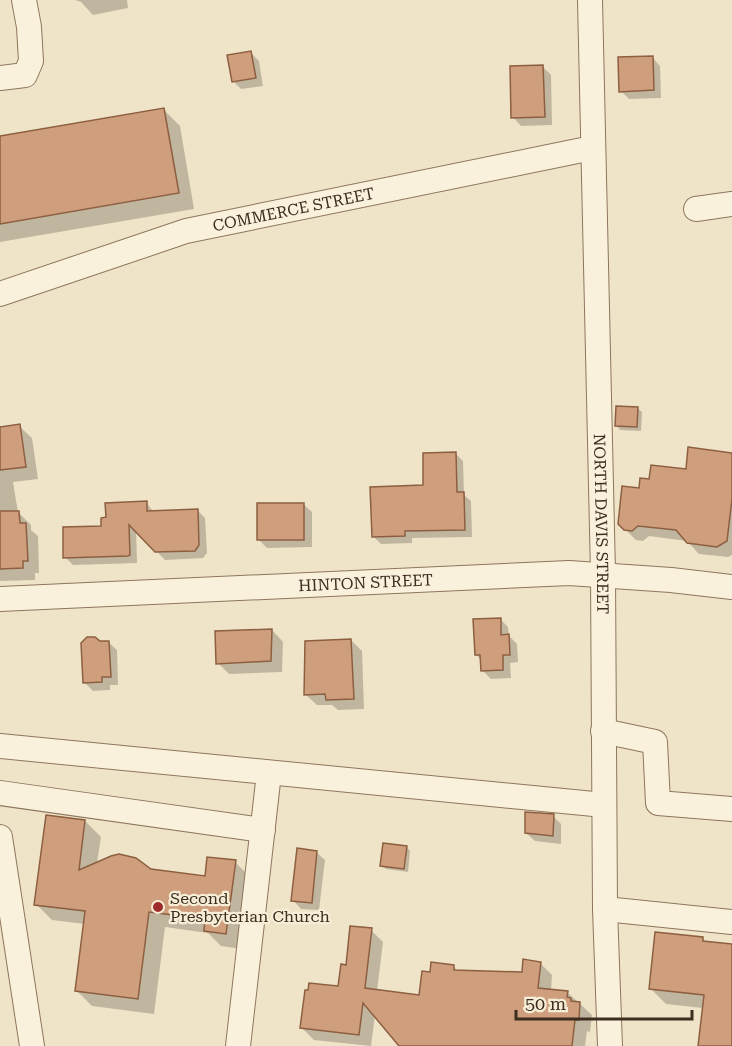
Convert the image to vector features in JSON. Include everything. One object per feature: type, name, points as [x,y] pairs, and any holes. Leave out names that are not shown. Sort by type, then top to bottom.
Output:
[{"type":"street","points":[[0,78],[25,75],[31,61],[29,27],[24,0]]},
{"type":"street","name":"NORTH DAVIS STREET","points":[[590,0],[603,574],[603,805],[610,1046]]},
{"type":"street","name":"COMMERCE STREET","points":[[0,294],[186,231],[592,148]]},
{"type":"street","points":[[696,209],[732,204]]},
{"type":"street","name":"HINTON STREET","points":[[0,599],[569,573],[603,574],[732,587]]},
{"type":"street","points":[[603,731],[655,742],[658,803],[732,809]]},
{"type":"street","points":[[0,746],[603,805]]},
{"type":"street","points":[[238,1046],[269,773]]},
{"type":"street","points":[[0,793],[263,830]]},
{"type":"street","points":[[0,837],[32,1046]]},
{"type":"street","points":[[605,909],[732,922]]},
{"type":"building","points":[[251,51],[256,78],[232,82],[227,55]]},
{"type":"building","points":[[653,56],[654,90],[619,92],[618,57]]},
{"type":"building","points":[[543,65],[545,117],[511,118],[510,66]]},
{"type":"building","points":[[164,108],[179,193],[0,224],[0,136]]},
{"type":"building","points":[[616,406],[638,407],[637,427],[615,426]]},
{"type":"building","points":[[20,424],[26,467],[0,470],[0,427]]},
{"type":"building","points":[[688,447],[732,453],[732,499],[727,541],[717,547],[687,543],[676,530],[638,526],[632,531],[624,530],[618,524],[622,486],[639,488],[640,478],[649,479],[651,465],[686,469]]},
{"type":"building","points":[[456,452],[457,492],[464,492],[465,530],[405,531],[405,536],[372,537],[370,487],[423,485],[423,453]]},
{"type":"building","points":[[147,501],[147,511],[198,509],[199,545],[195,551],[155,552],[129,525],[130,555],[128,556],[63,558],[63,527],[101,526],[101,518],[106,517],[105,503]]},
{"type":"building","points":[[257,503],[304,503],[304,540],[257,540]]},
{"type":"building","points":[[0,511],[19,511],[20,523],[26,523],[28,561],[23,561],[23,568],[0,569]]},
{"type":"building","points":[[501,618],[501,635],[509,634],[510,655],[503,655],[503,670],[481,671],[480,655],[475,655],[473,619]]},
{"type":"building","points":[[272,629],[271,661],[216,664],[215,631]]},
{"type":"building","points":[[87,637],[109,641],[111,677],[102,677],[102,682],[83,683],[81,643]]},
{"type":"building","points":[[351,639],[354,699],[326,700],[325,694],[304,695],[305,641]]},
{"type":"building","points":[[525,812],[554,814],[553,836],[525,833]]},
{"type":"building","name":"Second Presbyterian Church","points":[[46,815],[85,820],[79,870],[119,854],[136,858],[151,869],[205,876],[207,857],[236,860],[226,934],[204,931],[205,919],[149,912],[138,999],[75,991],[85,911],[34,905]]},
{"type":"building","points":[[383,843],[407,846],[404,869],[380,866]]},
{"type":"building","points":[[297,848],[317,851],[312,903],[291,901]]},
{"type":"building","points":[[350,926],[372,928],[365,988],[419,995],[422,971],[430,972],[431,962],[454,965],[454,970],[522,972],[523,959],[541,962],[538,988],[568,991],[567,997],[571,998],[571,1001],[580,1002],[579,1020],[575,1020],[572,1046],[399,1046],[363,1003],[359,1035],[300,1028],[305,990],[308,990],[309,983],[338,986],[341,964],[346,965]]},
{"type":"building","points":[[655,932],[703,937],[703,941],[732,944],[732,1046],[698,1046],[704,995],[649,989]]},
{"type":"place","name":"Second Presbyterian Church","points":[[158,907]]}]
